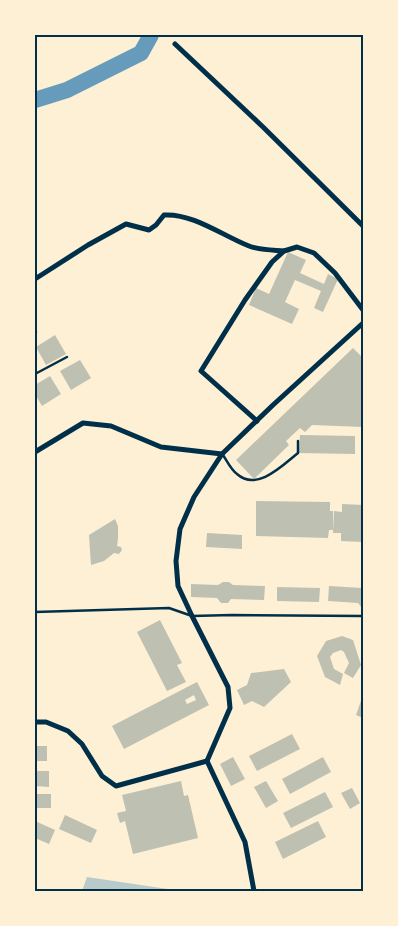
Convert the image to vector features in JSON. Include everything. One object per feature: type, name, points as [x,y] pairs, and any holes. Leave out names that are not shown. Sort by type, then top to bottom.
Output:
[{"type":"street","points":[[175,44],[263,127],[363,226]]},
{"type":"street","points":[[35,279],[88,245],[126,224],[149,230],[164,215],[172,214],[205,224],[251,247],[284,252]]},
{"type":"street","points":[[257,421],[201,371],[245,300],[272,262],[284,252],[297,248],[314,253],[335,273],[363,310]]},
{"type":"street","points":[[254,891],[245,842],[207,761],[230,708],[228,687],[178,586],[176,561],[180,529],[194,497],[222,454],[273,405],[362,326]]},
{"type":"street","points":[[35,452],[84,423],[111,426],[161,448],[222,454]]},
{"type":"street","points":[[35,722],[46,722],[68,731],[82,744],[102,776],[116,786],[207,761]]},
{"type":"lane","points":[[35,374],[67,357]]},
{"type":"lane","points":[[222,454],[235,474],[253,481],[273,473],[298,453],[298,441]]},
{"type":"lane","points":[[35,612],[169,608],[192,616],[363,616]]},
{"type":"shaded area","points":[[87,877],[181,891],[82,891]]},
{"type":"building","points":[[288,252],[306,260],[300,273],[324,284],[328,274],[338,279],[323,312],[314,308],[321,291],[295,280],[285,302],[299,309],[292,324],[249,305],[256,288],[269,294]]},
{"type":"building","points":[[55,335],[66,354],[46,365],[36,347]]},
{"type":"building","points":[[353,348],[363,358],[363,427],[312,425],[305,432],[300,428],[286,441],[289,445],[254,479],[236,460]]},
{"type":"building","points":[[80,360],[91,378],[71,390],[60,371]]},
{"type":"building","points":[[50,376],[61,394],[42,406],[35,394],[35,385]]},
{"type":"building","points":[[300,435],[355,436],[355,454],[299,453]]},
{"type":"building","points":[[256,501],[330,502],[330,511],[333,511],[333,530],[329,530],[328,538],[256,536]]},
{"type":"building","points":[[342,504],[363,505],[363,542],[341,541],[341,533],[333,533],[334,511],[342,512]]},
{"type":"building","points":[[115,519],[118,526],[117,546],[121,547],[122,550],[119,554],[114,553],[104,561],[91,565],[89,535]]},
{"type":"building","points":[[207,533],[242,535],[242,549],[206,547]]},
{"type":"building","points":[[223,582],[229,582],[233,585],[265,586],[264,600],[231,599],[228,603],[221,603],[217,598],[191,597],[191,584],[218,585]]},
{"type":"building","points":[[329,586],[363,587],[363,609],[358,603],[328,601]]},
{"type":"building","points":[[277,587],[320,588],[319,602],[277,601]]},
{"type":"building","points":[[160,620],[182,663],[177,665],[186,682],[167,691],[137,632]]},
{"type":"building","points":[[342,636],[353,640],[361,665],[353,678],[344,673],[349,663],[344,652],[341,650],[333,653],[330,657],[334,669],[343,674],[340,685],[325,677],[317,656],[326,641]]},
{"type":"building","points":[[284,669],[291,682],[264,707],[252,701],[244,705],[237,690],[247,685],[251,673]]},
{"type":"building","points":[[197,682],[209,705],[124,749],[112,726]],"holes":[[[194,695],[196,700],[187,704],[185,700]]]},
{"type":"building","points":[[363,695],[363,718],[356,715]]},
{"type":"building","points":[[292,734],[300,749],[257,771],[249,756]]},
{"type":"building","points":[[35,746],[47,746],[47,761],[35,761]]},
{"type":"building","points":[[233,757],[245,779],[231,786],[220,764]]},
{"type":"building","points":[[323,757],[331,772],[290,794],[282,779]]},
{"type":"building","points":[[35,771],[49,771],[49,787],[35,786]]},
{"type":"building","points":[[181,781],[184,796],[188,795],[198,838],[133,854],[125,821],[120,823],[117,813],[126,811],[122,795]]},
{"type":"building","points":[[266,781],[278,801],[266,808],[254,787]]},
{"type":"building","points":[[352,788],[360,803],[350,809],[341,793]]},
{"type":"building","points":[[325,792],[333,807],[291,828],[283,813]]},
{"type":"building","points":[[35,794],[51,794],[51,808],[35,808]]},
{"type":"building","points":[[65,815],[97,830],[91,843],[59,829]]},
{"type":"building","points":[[35,821],[55,830],[49,844],[35,838]]},
{"type":"building","points":[[318,821],[326,837],[283,859],[275,842]]},
{"type":"waterway","points":[[35,100],[67,90],[141,53],[151,35]]}]
